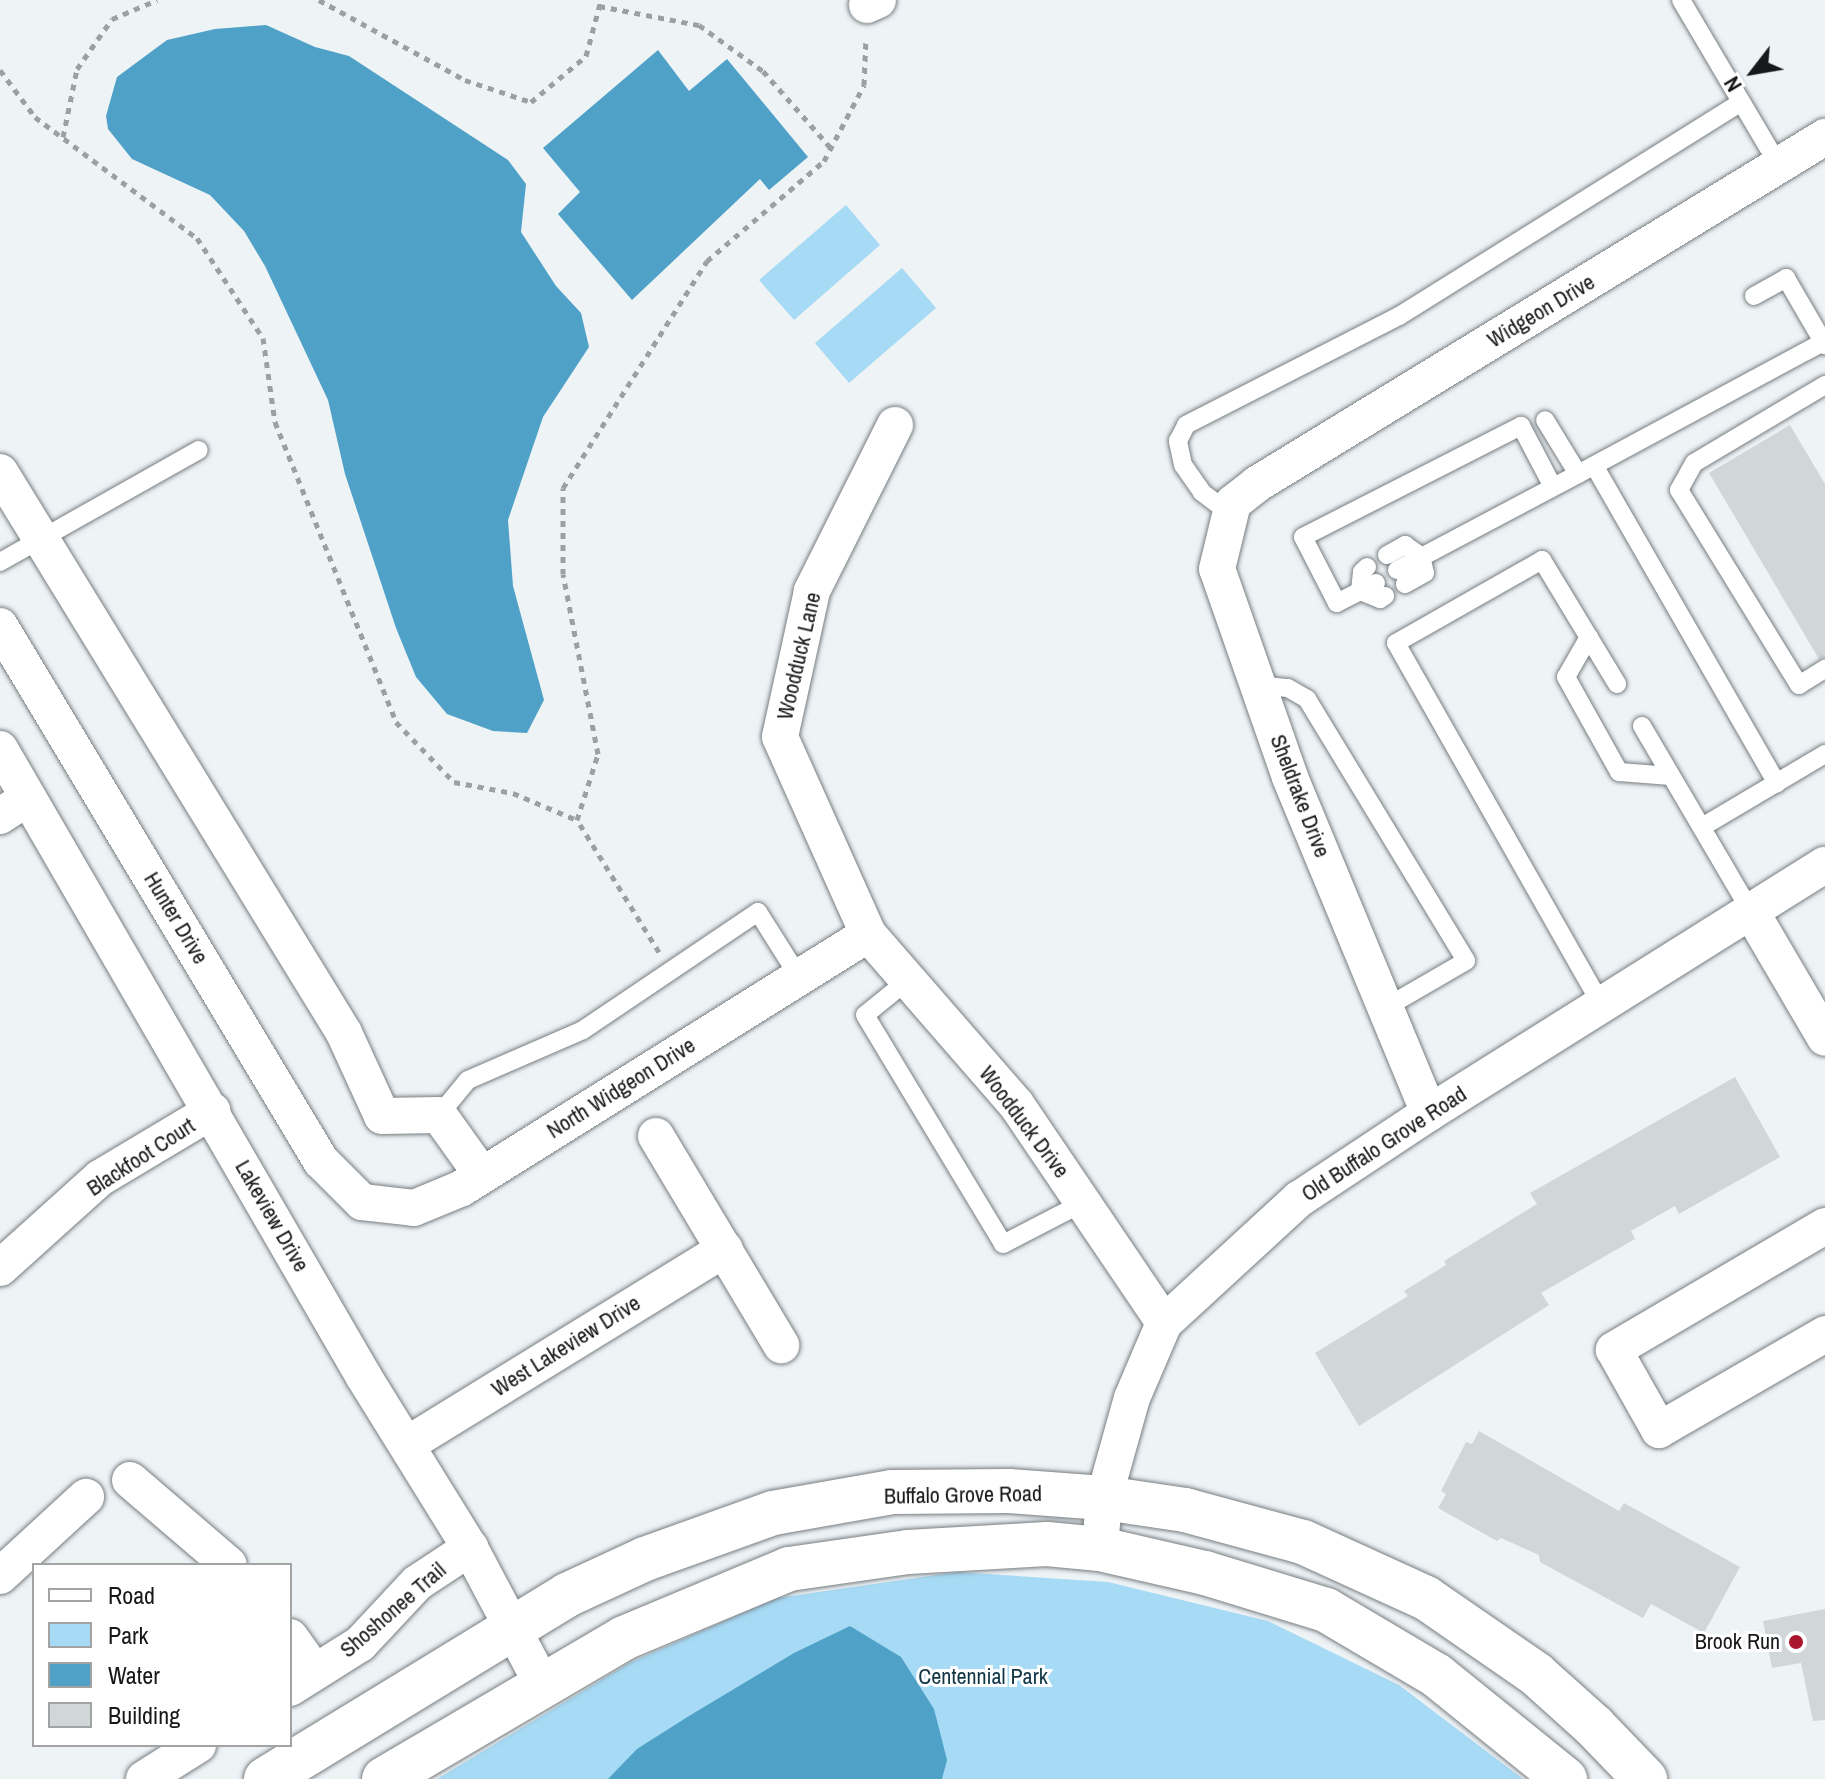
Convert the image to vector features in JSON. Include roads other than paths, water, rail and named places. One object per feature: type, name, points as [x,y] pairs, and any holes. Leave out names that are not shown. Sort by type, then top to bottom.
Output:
[{"type":"main road","name":"Buffalo Grove Road","points":[[266,1779],[567,1595],[645,1559],[773,1513],[892,1492],[1009,1491],[1104,1498],[1185,1510],[1303,1542],[1426,1598],[1536,1674],[1645,1779]]},
{"type":"main road","points":[[384,1779],[624,1638],[789,1569],[924,1551],[1047,1544],[1100,1549],[1205,1573],[1326,1610],[1436,1675],[1565,1779]]},
{"type":"street","name":"Widgeon Drive","points":[[1257,484],[1825,137]]},
{"type":"street","name":"Woodduck Lane","points":[[868,934],[780,737],[812,591],[895,425]]},
{"type":"street","points":[[0,472],[344,1033],[382,1116],[439,1115],[482,1175]]},
{"type":"street","name":"Sheldrake Drive","points":[[1257,484],[1233,503],[1232,515],[1224,529],[1217,569],[1290,777],[1429,1113]]},
{"type":"street","name":"Hunter Drive","points":[[0,626],[321,1161],[362,1202]]},
{"type":"street","name":"Lakeview Drive","points":[[0,749],[14,807],[212,1111],[364,1377],[470,1548],[542,1684]]},
{"type":"street","name":"Old Buffalo Grove Road","points":[[1100,1549],[1104,1498],[1132,1398],[1164,1323],[1299,1199],[1429,1113],[1825,865]]},
{"type":"street","points":[[1750,910],[1825,1038]]},
{"type":"street","name":"North Widgeon Drive","points":[[362,1202],[414,1208],[482,1175],[868,934]]},
{"type":"street","name":"Woodduck Drive","points":[[868,934],[1016,1104],[1164,1323]]},
{"type":"street","name":"Blackfoot Court","points":[[0,1268],[100,1178],[212,1111]]},
{"type":"street","points":[[656,1136],[781,1345]]},
{"type":"street","points":[[1825,1226],[1614,1350],[1659,1430],[1825,1334]]},
{"type":"street","name":"West Lakeview Drive","points":[[408,1444],[725,1249]]},
{"type":"street","points":[[130,1480],[227,1563]]},
{"type":"street","points":[[0,1576],[86,1497]]},
{"type":"street","name":"Shoshonee Trail","points":[[292,1644],[302,1680],[360,1644],[417,1583],[470,1548]]},
{"type":"street","points":[[144,1779],[195,1747]]},
{"type":"lane","points":[[1681,0],[1779,166]]},
{"type":"lane","points":[[1232,515],[1202,492],[1183,465],[1178,441],[1186,425],[1399,316],[1741,102]]},
{"type":"lane","points":[[1421,556],[1824,343],[1786,278],[1754,296]]},
{"type":"lane","points":[[1825,385],[1694,463],[1679,490],[1799,685],[1825,669]]},
{"type":"lane","points":[[1372,584],[1337,603],[1303,537],[1521,426],[1549,417],[1587,470],[1777,783]]},
{"type":"lane","points":[[1521,426],[1552,485]]},
{"type":"lane","points":[[0,562],[199,450]]},
{"type":"lane","points":[[1405,545],[1421,556],[1425,573],[1396,570],[1405,545]]},
{"type":"lane","points":[[1601,1004],[1396,643],[1542,560],[1617,684]]},
{"type":"lane","points":[[1589,637],[1566,677],[1619,772],[1671,776]]},
{"type":"lane","points":[[1258,685],[1288,688],[1307,699],[1466,961],[1385,1008]]},
{"type":"lane","points":[[1642,726],[1750,910]]},
{"type":"lane","points":[[1702,827],[1825,754]]},
{"type":"lane","points":[[439,1115],[468,1080],[583,1030],[758,912],[799,977]]},
{"type":"lane","points":[[908,980],[865,1015],[1003,1244],[1082,1203]]},
{"type":"water","points":[[266,25],[315,47],[349,56],[508,160],[526,184],[521,232],[556,286],[581,313],[589,347],[543,417],[508,520],[513,586],[544,700],[527,733],[493,731],[447,714],[416,677],[396,628],[345,474],[328,400],[265,266],[244,231],[210,195],[132,159],[108,129],[106,116],[117,77],[167,40],[215,29]]},
{"type":"water","points":[[658,50],[689,91],[727,59],[808,157],[769,190],[760,179],[632,300],[558,214],[580,192],[543,148]]},
{"type":"water","points":[[850,1626],[901,1657],[934,1709],[947,1760],[942,1779],[608,1779],[637,1749],[689,1716],[794,1653]]},
{"type":"place","name":"Brook Run","points":[[1796,1642]]},
{"type":"park label","name":"Centennial Park","points":[[983,1677]]}]
